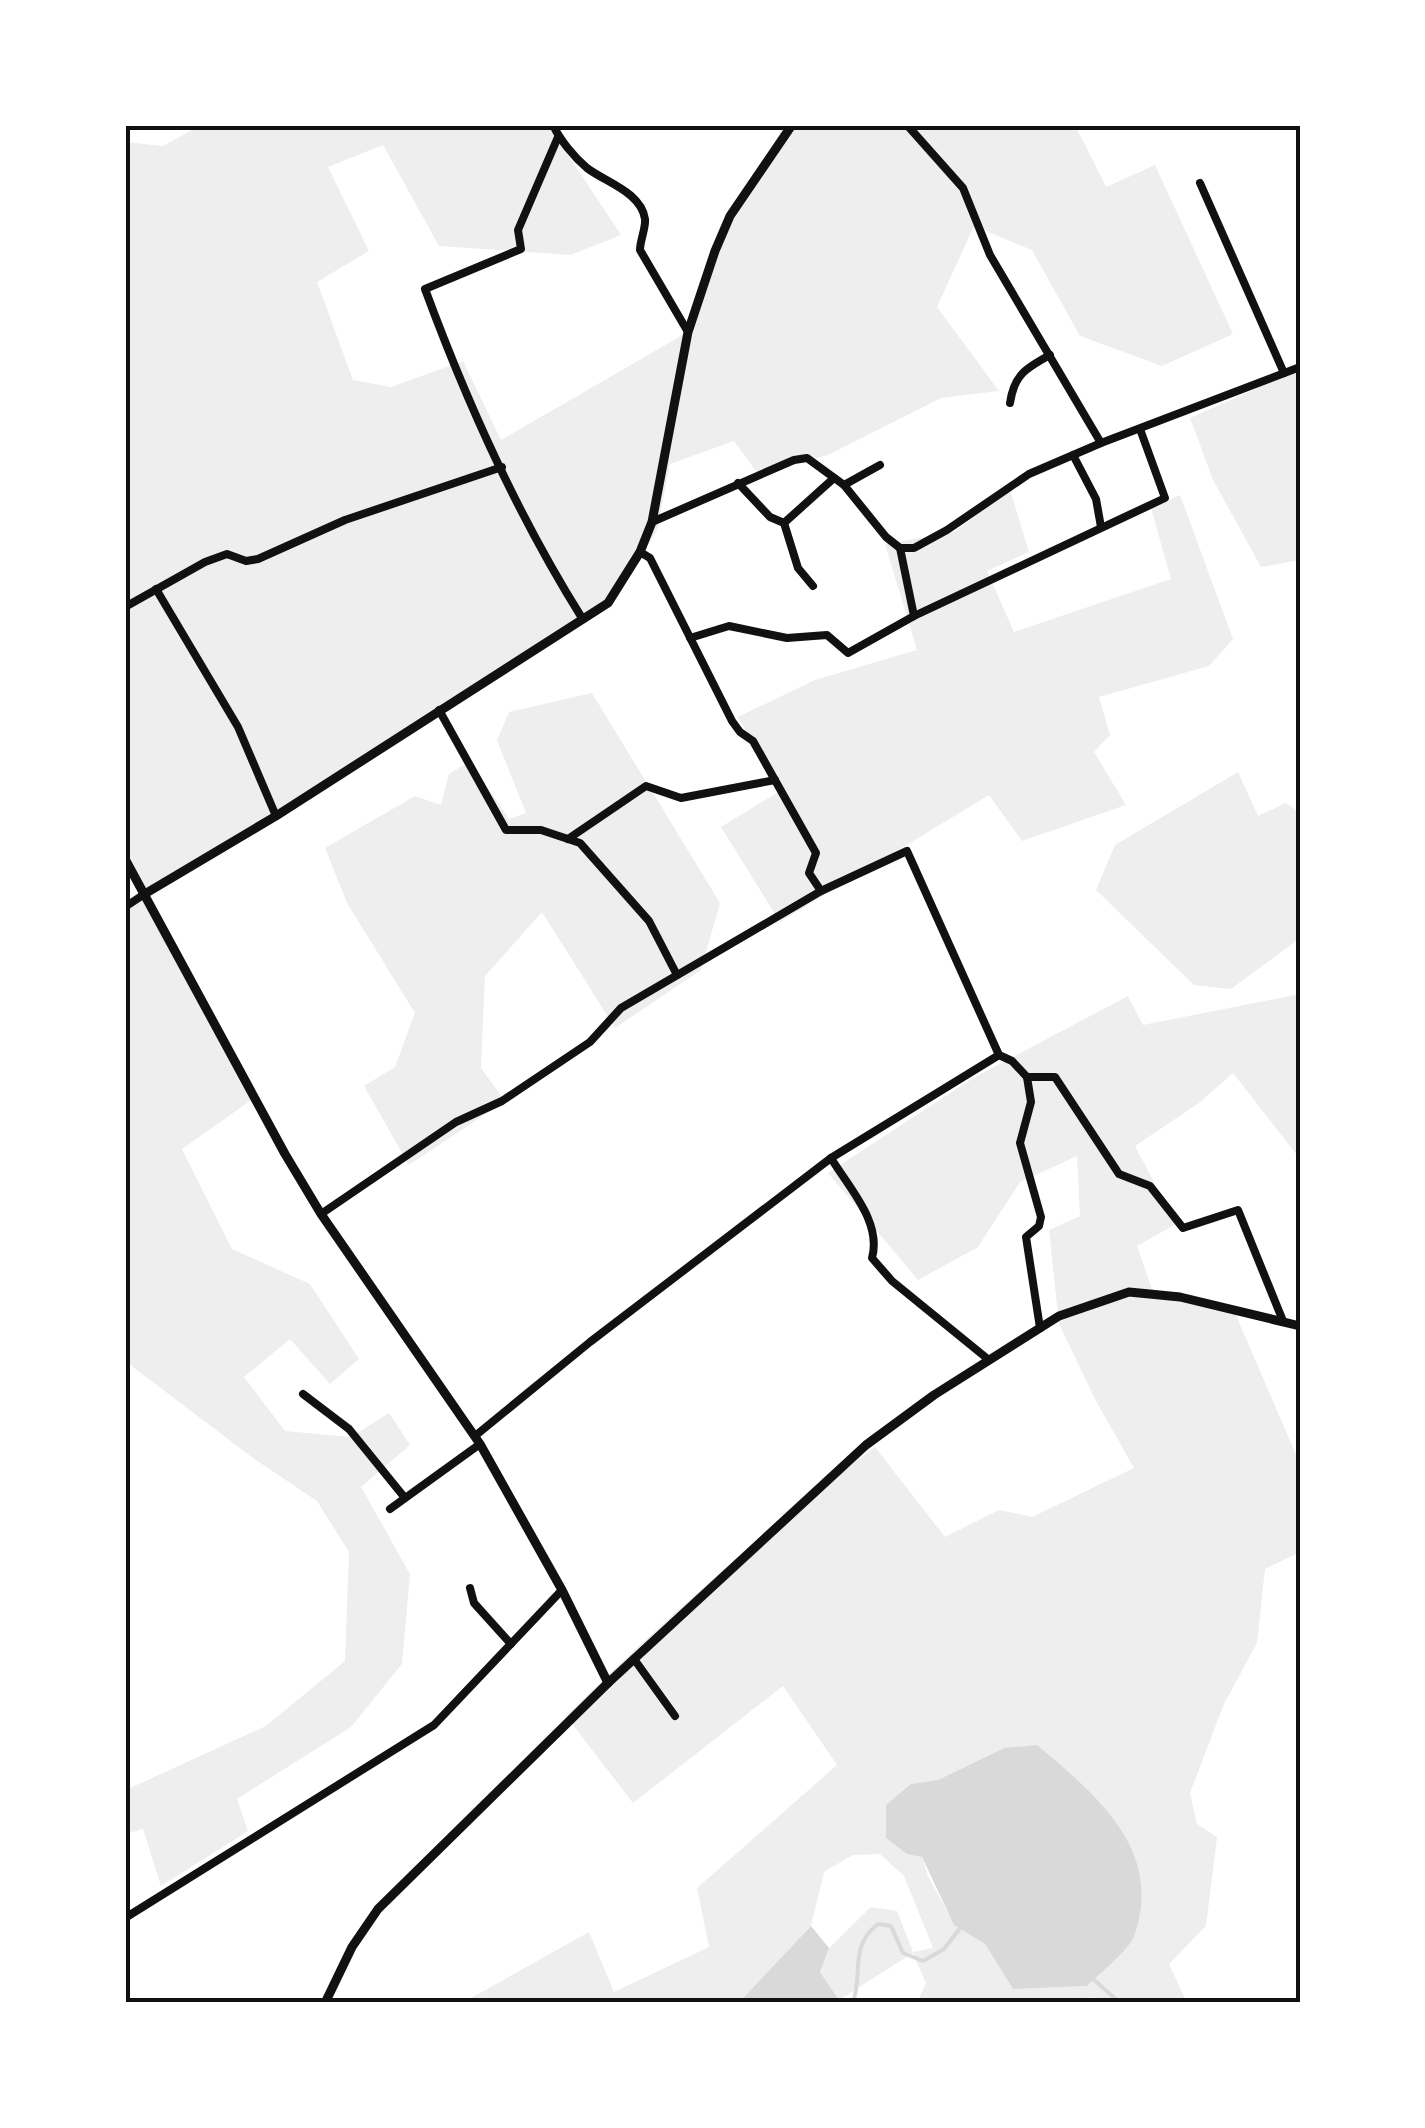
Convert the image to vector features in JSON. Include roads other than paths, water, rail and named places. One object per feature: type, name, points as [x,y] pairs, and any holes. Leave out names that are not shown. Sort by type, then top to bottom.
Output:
[{"type":"street","points":[[553,125],[558,137],[588,169],[618,184],[642,212],[646,222],[640,250],[688,332]]},
{"type":"street","points":[[125,906],[276,816],[608,603],[640,552],[652,522],[688,332],[730,216],[792,125]]},
{"type":"street","points":[[907,125],[963,188],[990,256],[1101,442]]},
{"type":"street","points":[[558,137],[518,230],[521,249],[425,289],[454,368],[546,561],[582,618]]},
{"type":"street","points":[[1200,183],[1284,373]]},
{"type":"street","points":[[1010,403],[1013,385],[1024,369],[1050,355]]},
{"type":"street","points":[[652,522],[738,483],[807,458],[844,486],[886,537],[900,548],[914,548],[1030,474],[1101,442],[1300,367]]},
{"type":"street","points":[[690,638],[729,626],[787,638],[826,635],[848,653],[958,592],[1024,567],[1165,498],[1140,429]]},
{"type":"street","points":[[1074,455],[1096,498],[1101,527]]},
{"type":"street","points":[[844,486],[880,465]]},
{"type":"street","points":[[125,607],[227,554],[246,561],[258,559],[345,520],[502,467]]},
{"type":"street","points":[[784,523],[834,478]]},
{"type":"street","points":[[738,483],[770,517],[784,523],[798,568],[813,586]]},
{"type":"street","points":[[900,548],[914,616]]},
{"type":"street","points":[[640,552],[650,558],[732,721],[752,741],[816,853],[809,873],[820,891]]},
{"type":"street","points":[[156,589],[238,727],[276,816]]},
{"type":"street","points":[[438,710],[506,830],[541,830],[580,843],[648,921],[677,974]]},
{"type":"street","points":[[568,839],[646,786],[681,798],[775,780]]},
{"type":"street","points":[[322,1214],[456,1122],[502,1101],[590,1042],[621,1008],[820,891],[907,851],[998,1055],[1012,1061],[1027,1077],[1031,1102],[1020,1143],[1041,1217],[1039,1226],[1026,1238],[1040,1328]]},
{"type":"street","points":[[125,859],[285,1154],[478,1440],[562,1590],[608,1682]]},
{"type":"street","points":[[390,1508],[478,1440],[590,1342],[831,1158],[998,1055]]},
{"type":"street","points":[[1027,1077],[1055,1076],[1119,1174],[1150,1186],[1183,1228],[1238,1210],[1284,1321]]},
{"type":"street","points":[[831,1158],[872,1224],[877,1241],[872,1258],[892,1282],[989,1360]]},
{"type":"street","points":[[326,2003],[352,1947],[378,1908],[608,1682],[866,1445],[934,1394],[1059,1316],[1129,1292],[1180,1297],[1300,1326]]},
{"type":"street","points":[[303,1394],[348,1429],[405,1498]]},
{"type":"street","points":[[470,1588],[474,1602],[511,1644]]},
{"type":"street","points":[[125,1918],[434,1726],[562,1590]]},
{"type":"street","points":[[634,1659],[675,1716]]},
{"type":"waterway","points":[[853,2003],[863,1941],[878,1924],[891,1926],[903,1953],[923,1961],[944,1949],[961,1927]]},
{"type":"waterway","points":[[1093,1979],[1120,2003]]}]
